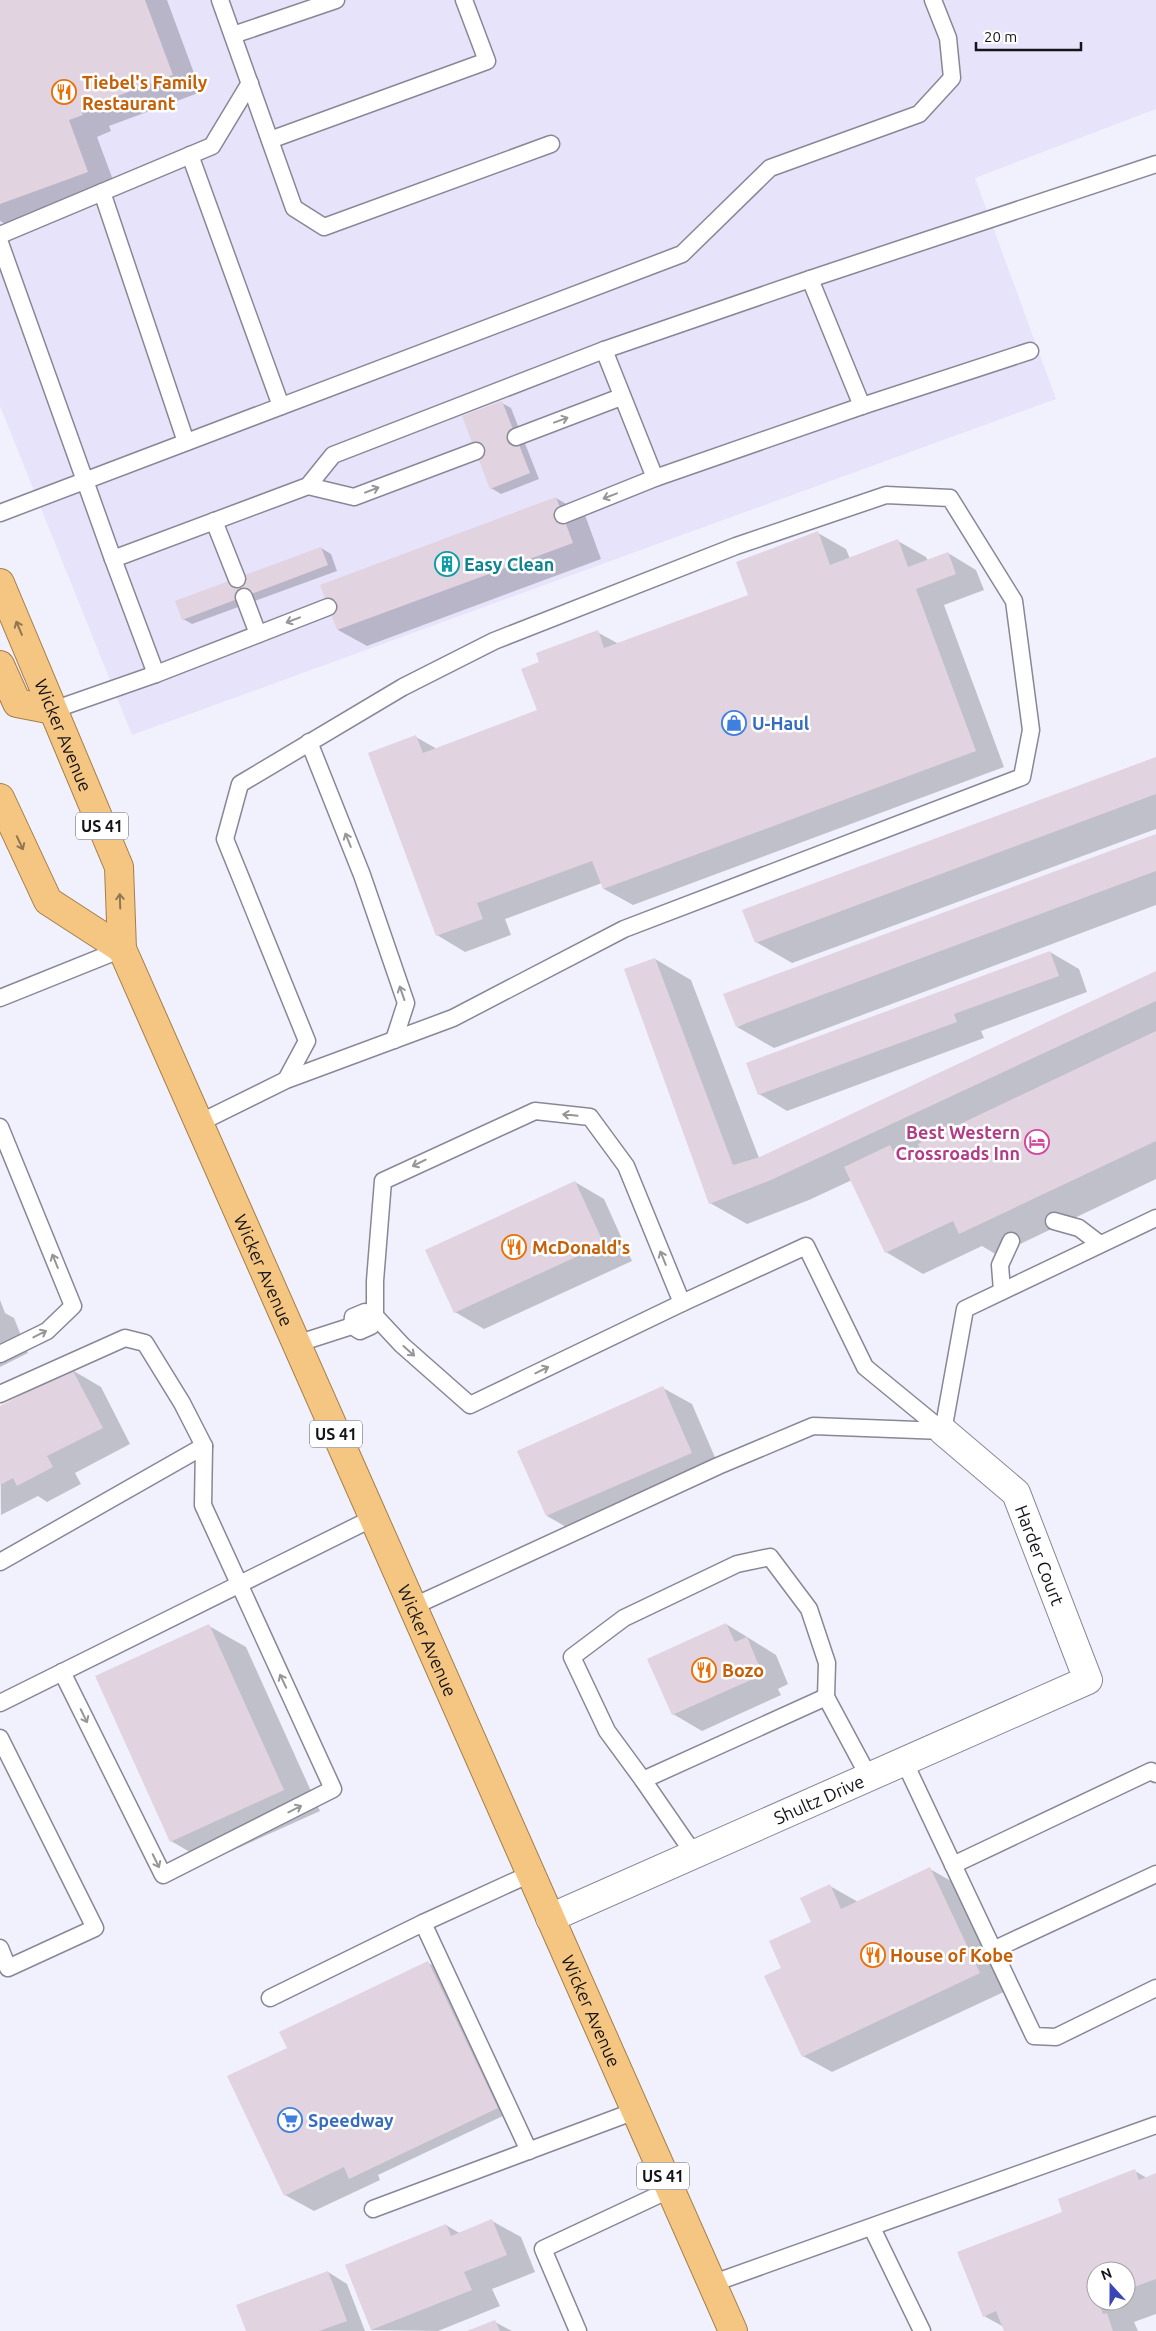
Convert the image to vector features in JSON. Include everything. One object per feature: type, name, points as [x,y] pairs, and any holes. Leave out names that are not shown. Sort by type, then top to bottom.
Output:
[{"type":"highway","name":"Wicker Avenue","points":[[0,583],[119,867],[122,949],[669,2190],[733,2331]]},
{"type":"highway","points":[[0,665],[17,703],[53,710]]},
{"type":"highway","points":[[0,798],[48,901],[122,949]]},
{"type":"street","name":"Harder Court","points":[[943,1431],[1016,1493],[1088,1680]]},
{"type":"street","name":"Shultz Drive","points":[[550,1918],[1088,1680]]},
{"type":"lane","points":[[220,0],[294,208],[324,227],[551,144]]},
{"type":"lane","points":[[233,35],[336,0]]},
{"type":"lane","points":[[270,140],[487,61],[464,0]]},
{"type":"lane","points":[[0,513],[682,254],[770,168],[919,114],[952,78],[948,38],[933,0]]},
{"type":"lane","points":[[0,235],[212,146],[250,83]]},
{"type":"lane","points":[[190,155],[281,406]]},
{"type":"lane","points":[[113,559],[308,486],[333,455],[604,350],[810,279],[1156,164]]},
{"type":"lane","points":[[102,192],[186,442]]},
{"type":"lane","points":[[0,243],[84,482],[156,674]]},
{"type":"lane","points":[[810,279],[862,406]]},
{"type":"lane","points":[[604,350],[621,397],[656,478]]},
{"type":"lane","points":[[563,514],[656,478],[862,406],[1030,351]]},
{"type":"lane","points":[[516,437],[621,397]]},
{"type":"lane","points":[[308,486],[354,497],[476,451]]},
{"type":"lane","points":[[199,1123],[286,1080],[453,1018],[624,929],[1022,777],[1031,730],[1014,601],[950,498],[886,495],[736,546],[494,641],[403,687],[240,784],[225,839],[307,1041],[286,1080]]},
{"type":"lane","points":[[214,521],[237,579]]},
{"type":"lane","points":[[244,596],[258,634]]},
{"type":"lane","points":[[53,710],[156,674],[328,607]]},
{"type":"lane","points":[[309,742],[362,875],[406,1003],[394,1040]]},
{"type":"lane","points":[[0,998],[122,949]]},
{"type":"lane","points":[[296,1344],[352,1326],[360,1331],[371,1326],[375,1316],[375,1281],[383,1181],[535,1111],[590,1117],[626,1166],[682,1303]]},
{"type":"lane","points":[[0,1354],[47,1330],[73,1306],[1,1134]]},
{"type":"lane","points":[[943,1431],[965,1309],[1156,1218]]},
{"type":"lane","points":[[1054,1221],[1079,1228],[1100,1244]]},
{"type":"lane","points":[[1002,1291],[1000,1265],[1011,1240]]},
{"type":"lane","points":[[375,1316],[402,1345],[470,1405],[682,1303],[806,1246],[866,1368],[943,1431]]},
{"type":"lane","points":[[0,1394],[125,1338],[145,1343],[182,1403],[204,1446],[203,1505],[333,1789],[163,1875],[62,1672]]},
{"type":"lane","points":[[412,1607],[718,1466],[813,1426],[943,1431]]},
{"type":"lane","points":[[0,1562],[204,1446]]},
{"type":"lane","points":[[0,1703],[373,1518]]},
{"type":"lane","points":[[694,1854],[643,1780],[606,1731],[572,1657],[624,1618],[736,1564],[770,1557],[809,1608],[827,1663],[826,1697],[868,1777]]},
{"type":"lane","points":[[643,1780],[826,1697]]},
{"type":"lane","points":[[0,1738],[95,1928],[8,1968],[0,1948]]},
{"type":"lane","points":[[904,1761],[1034,2036],[1056,2037],[1156,1988]]},
{"type":"lane","points":[[953,1865],[1151,1771],[1156,1774]]},
{"type":"lane","points":[[270,1998],[423,1923],[530,1874]]},
{"type":"lane","points":[[994,1950],[1156,1874]]},
{"type":"lane","points":[[423,1923],[529,2151]]},
{"type":"lane","points":[[373,2209],[635,2111]]},
{"type":"lane","points":[[711,2284],[1156,2125]]},
{"type":"lane","points":[[578,2331],[542,2248],[669,2190]]},
{"type":"lane","points":[[872,2228],[922,2331]]},
{"type":"shaded area","points":[[0,0],[1156,0],[1156,109],[975,178],[1056,399],[132,735],[0,406]]},
{"type":"building","name":"Tiebel's Family Restaurant","points":[[0,0],[145,0],[173,75],[81,110],[83,115],[69,120],[88,172],[0,204]]},
{"type":"building","points":[[502,401],[530,473],[490,489],[462,416]]},
{"type":"building","name":"Easy Clean","points":[[556,497],[573,543],[337,630],[320,585]]},
{"type":"building","name":"U-Haul","points":[[818,531],[830,565],[898,539],[908,567],[948,552],[956,574],[916,589],[976,751],[603,889],[592,861],[477,903],[483,919],[436,936],[368,753],[416,735],[423,753],[537,710],[521,669],[539,662],[536,653],[598,630],[604,648],[748,595],[736,562]]},
{"type":"building","points":[[321,547],[328,565],[182,620],[175,601]]},
{"type":"building","points":[[1156,757],[1156,794],[755,943],[742,910]]},
{"type":"building","points":[[1156,834],[1156,871],[736,1027],[723,994]]},
{"type":"building","points":[[1050,951],[1059,976],[954,1014],[957,1022],[758,1095],[746,1063]]},
{"type":"building","points":[[655,958],[733,1165],[760,1157],[1156,971],[1156,1001],[771,1180],[709,1204],[624,969]]},
{"type":"building","name":"Best Western Crossroads Inn","points":[[1156,1031],[1156,1141],[959,1234],[953,1221],[885,1253],[844,1167],[890,1145],[895,1155],[907,1149],[913,1162],[924,1157],[918,1144]]},
{"type":"building","name":"McDonald's","points":[[575,1181],[604,1244],[454,1313],[425,1250]]},
{"type":"building","points":[[72,1369],[103,1428],[47,1456],[53,1467],[17,1486],[13,1478],[0,1485],[0,1406]]},
{"type":"building","points":[[663,1386],[692,1453],[546,1516],[517,1451]]},
{"type":"building","name":"Bozo","points":[[726,1623],[735,1642],[747,1637],[760,1668],[750,1672],[753,1679],[672,1715],[647,1659]]},
{"type":"building","points":[[209,1624],[284,1790],[170,1842],[95,1676]]},
{"type":"building","name":"House of Kobe","points":[[930,1867],[980,1973],[802,2057],[764,1976],[781,1968],[769,1941],[811,1922],[800,1898],[830,1884],[841,1909]]},
{"type":"building","name":"Speedway","points":[[428,1961],[498,2108],[349,2179],[344,2167],[284,2196],[227,2076],[287,2048],[279,2032]]},
{"type":"building","points":[[1135,2169],[1139,2180],[1156,2173],[1156,2279],[1136,2286],[1136,2261],[1086,2261],[1086,2311],[1102,2311],[1103,2314],[1107,2313],[1113,2331],[1004,2331],[996,2311],[983,2317],[957,2252],[1062,2212],[1058,2199]]},
{"type":"building","points":[[492,2219],[507,2255],[464,2272],[472,2290],[371,2330],[345,2265],[446,2224],[451,2236]]},
{"type":"building","points":[[328,2271],[347,2321],[319,2331],[246,2331],[236,2305]]},
{"type":"building","points":[[495,2320],[500,2331],[467,2331]]},
{"type":"place","name":"Tiebel's Family Restaurant","points":[[64,92]]},
{"type":"place","name":"Easy Clean","points":[[447,564]]},
{"type":"place","name":"U-Haul","points":[[734,723]]},
{"type":"place","name":"Best Western Crossroads Inn","points":[[1037,1142]]},
{"type":"place","name":"McDonald's","points":[[514,1247]]},
{"type":"place","name":"Bozo","points":[[704,1670]]},
{"type":"place","name":"House of Kobe","points":[[873,1955]]},
{"type":"place","name":"Speedway","points":[[290,2120]]}]
